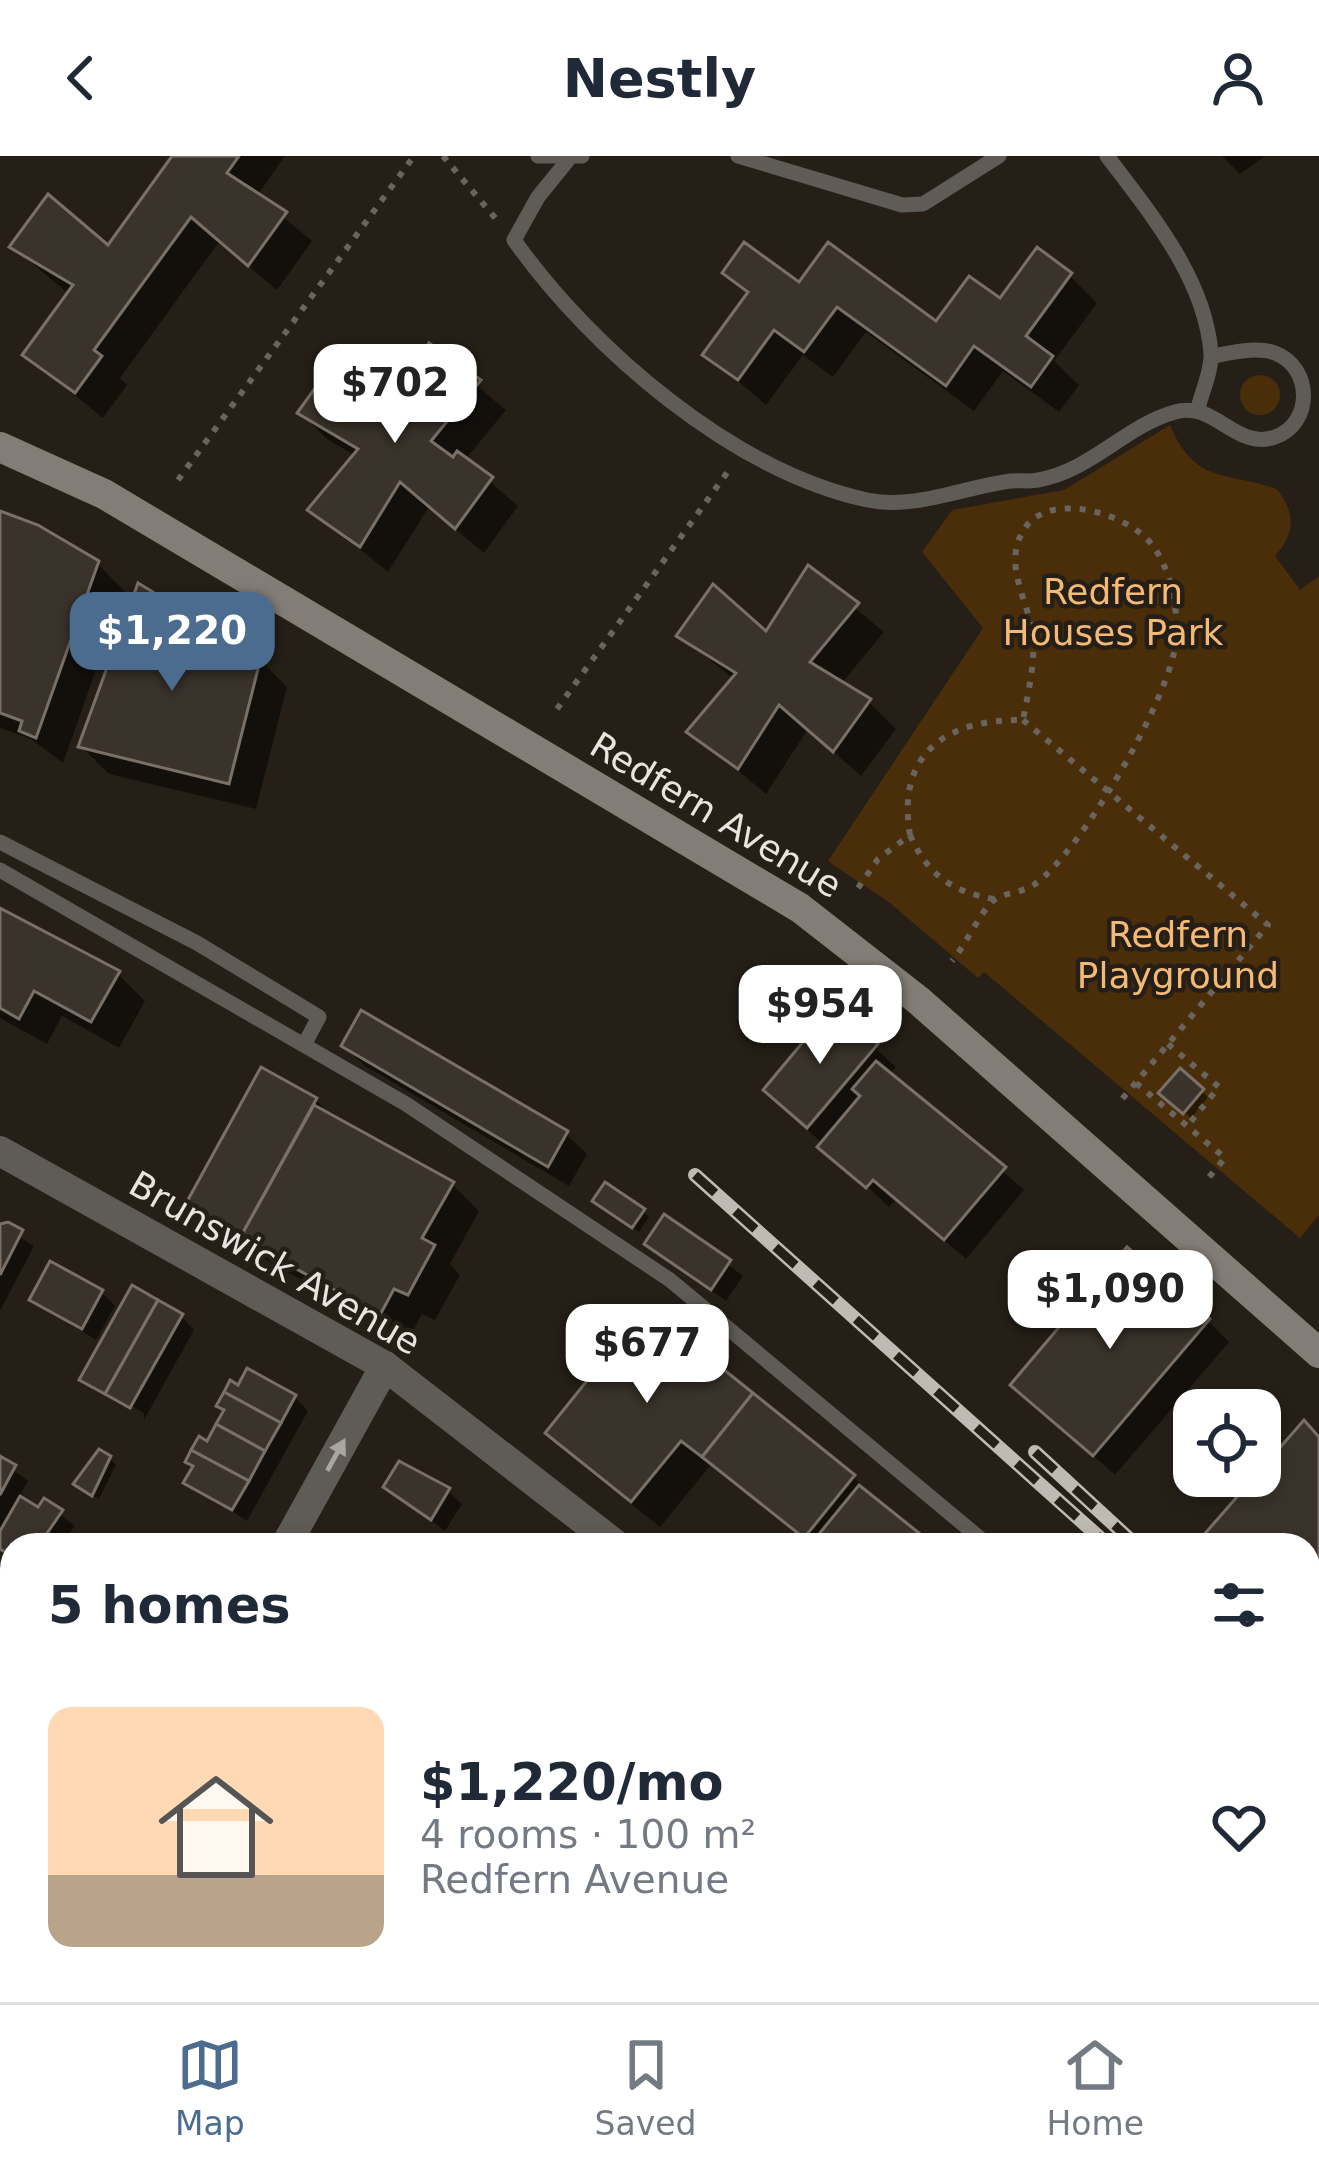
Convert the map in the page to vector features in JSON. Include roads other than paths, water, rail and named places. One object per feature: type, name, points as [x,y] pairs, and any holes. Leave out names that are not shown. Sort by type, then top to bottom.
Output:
[{"type":"street","name":"Redfern Avenue","points":[[0,447],[104,494],[800,908],[918,1000],[1315,1338]]},
{"type":"street","name":"Brunswick Avenue","points":[[0,1151],[385,1366],[601,1533]]},
{"type":"street","points":[[293,1533],[385,1366]]},
{"type":"lane","points":[[538,156],[575,158]]},
{"type":"lane","points":[[738,156],[902,205],[923,204],[999,156]]},
{"type":"lane","points":[[1107,156],[1168,238],[1196,296],[1212,356],[1198,408]]},
{"type":"lane","points":[[575,158],[538,197],[514,240],[550,291],[628,365],[701,423],[746,448],[867,500],[906,503],[1071,470],[1150,421],[1198,408],[1235,432],[1263,440],[1290,428],[1304,403],[1300,374],[1279,354],[1264,350],[1212,356]]},
{"type":"lane","points":[[0,842],[197,943],[320,1017],[304,1046]]},
{"type":"lane","points":[[0,870],[406,1104],[670,1280],[974,1533]]},
{"type":"railway","points":[[695,1175],[1095,1533]]},
{"type":"railway","points":[[1035,1452],[1123,1533]]},
{"type":"park label","name":"Redfern Houses Park","points":[[1113,612]]},
{"type":"park label","name":"Redfern Playground","points":[[1178,954]]}]
